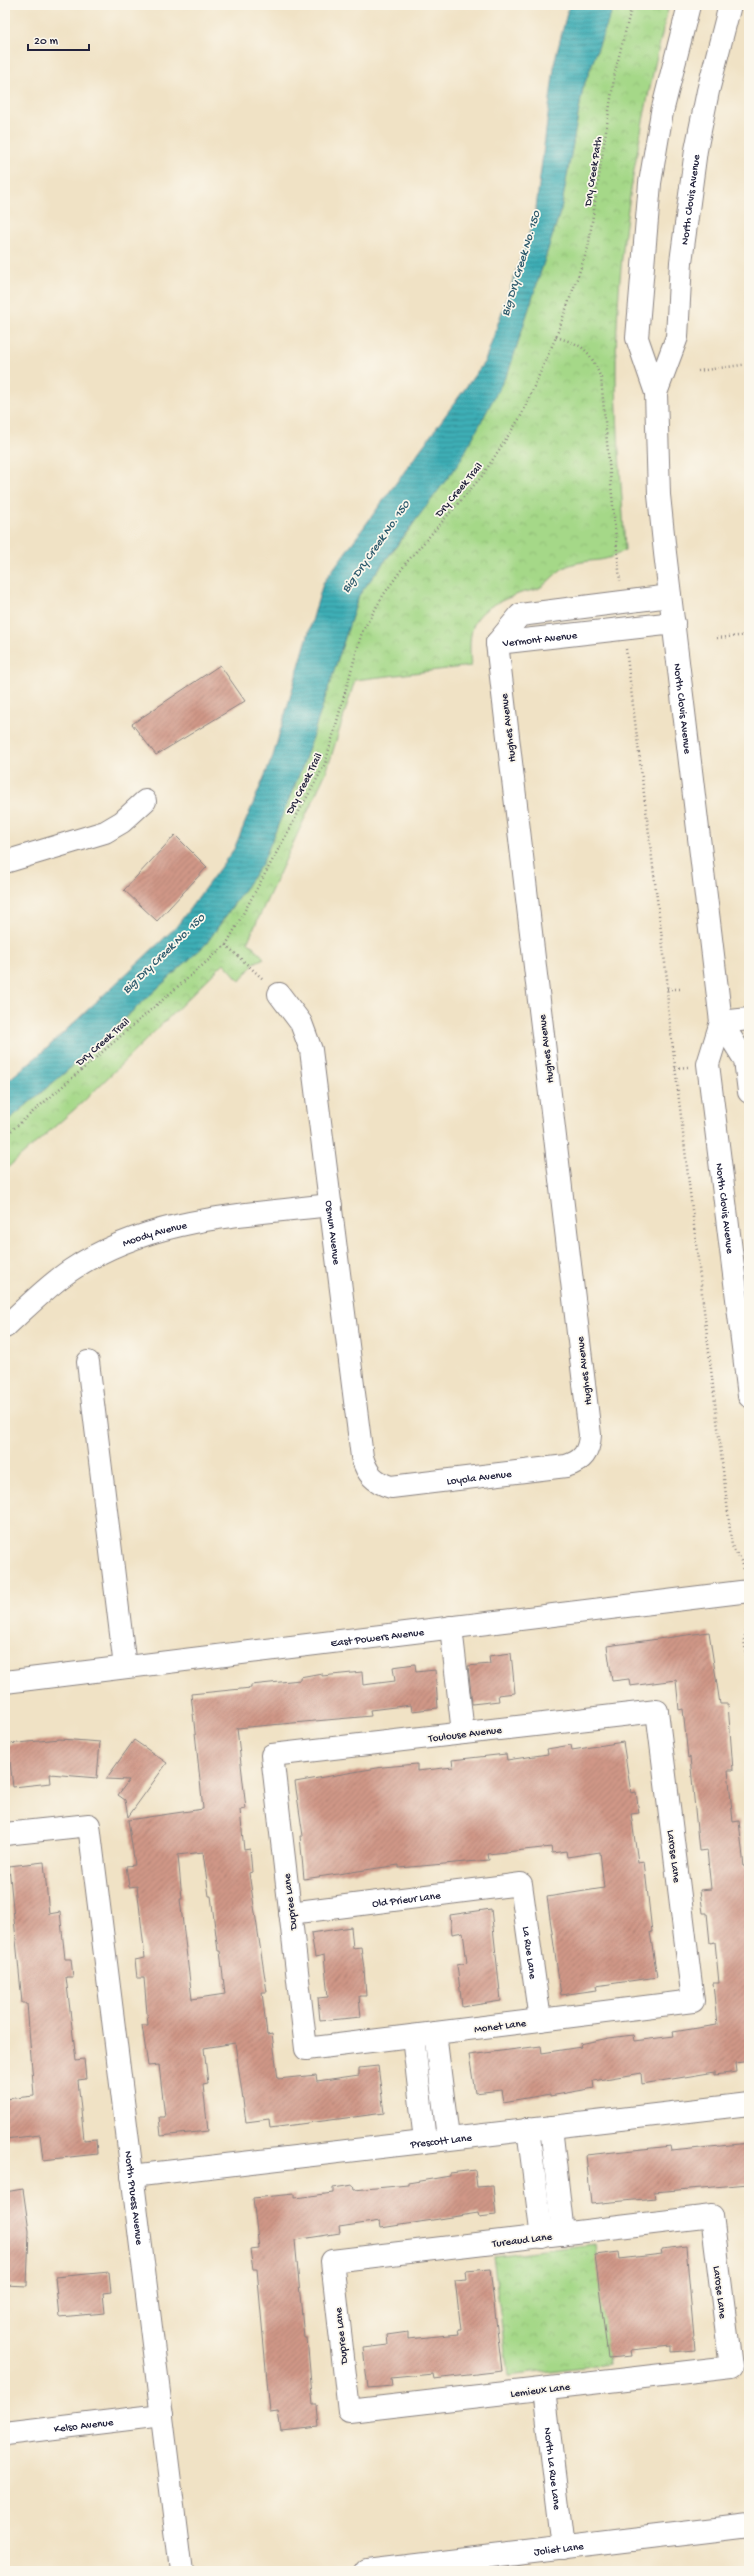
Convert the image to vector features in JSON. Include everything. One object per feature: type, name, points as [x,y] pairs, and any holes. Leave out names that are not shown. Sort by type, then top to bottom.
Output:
[{"type":"street","name":"North Clovis Avenue","points":[[689,5],[662,112],[650,183],[642,257],[636,338],[656,393],[659,495],[721,1022],[708,1064],[745,1329],[749,1396]]},
{"type":"street","name":"North Clovis Avenue","points":[[656,393],[677,337],[681,262],[696,150],[708,91],[730,5]]},
{"type":"street","name":"Vermont Avenue","points":[[497,643],[520,615],[670,596]]},
{"type":"street","name":"Vermont Avenue","points":[[497,643],[674,623]]},
{"type":"street","name":"Hughes Avenue","points":[[497,643],[590,1435],[586,1455]]},
{"type":"street","points":[[5,862],[105,832],[122,822],[145,801]]},
{"type":"street","name":"Osmun Avenue","points":[[280,994],[301,1023],[311,1050],[362,1457],[372,1478]]},
{"type":"street","points":[[721,1022],[749,1020]]},
{"type":"street","name":"North Clovis Avenue","points":[[721,1022],[745,1060],[749,1092]]},
{"type":"street","name":"Moody Avenue","points":[[5,1327],[71,1270],[132,1239],[199,1220],[331,1205]]},
{"type":"street","points":[[88,1362],[125,1667]]},
{"type":"street","name":"Loyola Avenue","points":[[372,1478],[380,1484],[391,1487],[566,1466],[577,1463],[586,1455]]},
{"type":"street","name":"East Powers Avenue","points":[[5,1682],[749,1591]]},
{"type":"street","points":[[451,1628],[463,1733]]},
{"type":"street","name":"Toulouse Avenue","points":[[272,1755],[657,1711]]},
{"type":"street","name":"Larose Lane","points":[[657,1711],[693,2002]]},
{"type":"street","name":"Dupree Lane","points":[[272,1755],[306,2049]]},
{"type":"street","name":"North Pruess Avenue","points":[[5,1834],[89,1825],[181,2571]]},
{"type":"street","name":"Old Prieur Lane","points":[[290,1913],[521,1884]]},
{"type":"street","name":"La Rue Lane","points":[[521,1884],[540,2020]]},
{"type":"street","name":"Monet Lane","points":[[306,2049],[693,2002]]},
{"type":"street","points":[[435,2033],[448,2138]]},
{"type":"street","points":[[413,2036],[425,2141]]},
{"type":"street","name":"Prescott Lane","points":[[132,2176],[749,2104]]},
{"type":"street","points":[[551,2127],[552,2235]]},
{"type":"street","points":[[528,2130],[552,2235]]},
{"type":"street","name":"Larose Lane","points":[[712,2216],[731,2367]]},
{"type":"street","name":"Tureaud Lane","points":[[332,2261],[712,2216]]},
{"type":"street","name":"Dupree Lane","points":[[332,2261],[349,2411]]},
{"type":"street","name":"Lemieux Lane","points":[[349,2411],[731,2367]]},
{"type":"street","name":"North La Rue Lane","points":[[544,2389],[563,2548]]},
{"type":"street","name":"Kelso Avenue","points":[[5,2434],[162,2415]]},
{"type":"street","name":"Joliet Lane","points":[[367,2571],[749,2526]]},
{"type":"path","name":"Dry Creek Path","points":[[556,337],[588,248],[615,72],[632,5]]},
{"type":"path","points":[[556,337],[574,342],[590,353],[602,378],[621,602]]},
{"type":"path","name":"Dry Creek Trail","points":[[5,1136],[226,945],[325,764],[362,632],[406,563],[482,476],[521,416],[556,337]]},
{"type":"path","points":[[698,371],[749,364]]},
{"type":"path","points":[[624,629],[732,1546],[742,1561]]},
{"type":"path","points":[[717,638],[749,635]]},
{"type":"path","points":[[226,945],[280,994]]},
{"type":"path","points":[[667,989],[680,989]]},
{"type":"path","points":[[675,1068],[688,1067]]},
{"type":"path","points":[[748,1621],[744,1638],[749,1678]]},
{"type":"green space","points":[[614,5],[669,5],[639,143],[624,236],[620,283],[616,378],[618,442],[625,550],[605,559],[581,562],[563,568],[539,588],[506,599],[485,610],[473,626],[470,650],[471,666],[355,680],[327,770],[248,941],[264,958],[254,963],[240,981],[224,963],[84,1101],[5,1170],[5,1123],[68,1070],[206,944],[262,864],[303,765],[359,595],[412,526],[509,370],[561,209],[583,88]]},
{"type":"green space","points":[[595,2244],[609,2364],[508,2376],[493,2256]]},
{"type":"water","name":"Big Dry Creek No. 150","points":[[569,5],[614,5],[583,88],[561,209],[509,370],[459,463],[359,595],[303,765],[262,864],[206,944],[68,1070],[5,1123],[5,1083],[47,1048],[176,927],[234,849],[273,756],[323,583],[485,361],[535,216],[555,60]]},
{"type":"building","points":[[220,665],[245,701],[156,755],[132,724]]},
{"type":"building","points":[[175,835],[207,867],[157,921],[124,890]]},
{"type":"building","points":[[709,1632],[720,1704],[728,1704],[733,1770],[728,1770],[733,1822],[739,1821],[744,1867],[748,1867],[749,2061],[736,2063],[737,2072],[715,2075],[715,2072],[642,2084],[641,2073],[593,2081],[594,2088],[550,2096],[550,2094],[503,2102],[501,2090],[475,2093],[469,2055],[541,2046],[542,2053],[581,2047],[580,2044],[609,2038],[633,2035],[634,2041],[674,2036],[673,2032],[717,2025],[713,1983],[719,1983],[715,1942],[710,1943],[707,1913],[703,1913],[700,1890],[711,1889],[707,1850],[699,1851],[690,1757],[688,1758],[683,1709],[679,1710],[676,1680],[630,1686],[629,1679],[612,1681],[607,1646]]},
{"type":"building","points":[[511,1653],[515,1693],[498,1695],[499,1701],[472,1704],[468,1666],[490,1664],[489,1656]]},
{"type":"building","points":[[415,1664],[416,1672],[435,1670],[438,1708],[412,1711],[411,1705],[370,1710],[371,1716],[237,1728],[246,1809],[240,1810],[244,1850],[250,1849],[252,1872],[249,1873],[267,1992],[262,1992],[267,2035],[272,2034],[278,2079],[316,2075],[317,2081],[359,2075],[359,2068],[378,2066],[384,2113],[270,2128],[269,2119],[246,2122],[235,2043],[204,2048],[208,2084],[203,2085],[208,2131],[161,2136],[159,2117],[165,2117],[159,2065],[148,2066],[142,2025],[148,2025],[144,1978],[137,1978],[135,1960],[145,1958],[137,1886],[129,1887],[126,1866],[135,1865],[128,1820],[203,1809],[191,1694],[251,1688],[251,1685],[300,1680],[300,1677],[322,1673],[322,1676],[362,1672],[363,1685],[395,1681],[393,1667]],"holes":[[[203,1852],[209,1896],[211,1896],[218,1951],[220,1951],[225,1994],[192,1999],[180,1899],[182,1899],[178,1855]]]},
{"type":"building","points":[[60,1739],[100,1742],[97,1778],[50,1774],[51,1783],[13,1787],[8,1744]]},
{"type":"building","points":[[134,1740],[167,1763],[128,1817],[125,1800],[118,1795],[129,1780],[106,1779]]},
{"type":"building","points":[[623,1742],[631,1793],[636,1792],[639,1813],[631,1814],[638,1862],[644,1861],[652,1932],[650,1932],[657,1977],[596,1986],[597,1990],[561,1995],[547,1897],[604,1888],[600,1852],[567,1857],[566,1851],[552,1853],[551,1847],[488,1854],[489,1860],[399,1868],[399,1865],[304,1879],[300,1836],[303,1836],[295,1782],[383,1767],[417,1764],[417,1771],[453,1767],[452,1760],[506,1754],[507,1760],[548,1754],[547,1749],[571,1745],[572,1750]]},
{"type":"building","points":[[44,1862],[49,1914],[60,1912],[65,1959],[71,1959],[73,1977],[66,1977],[76,2060],[84,2059],[86,2079],[78,2080],[84,2140],[96,2139],[97,2154],[43,2160],[40,2135],[5,2139],[5,2099],[34,2096],[27,2003],[22,2003],[9,1866]]},
{"type":"building","points":[[491,1909],[501,2001],[462,2007],[457,1965],[467,1963],[463,1932],[452,1934],[450,1915]]},
{"type":"building","points":[[351,1927],[353,1948],[361,1947],[364,1969],[366,1996],[359,1996],[361,2017],[320,2021],[318,1998],[328,1997],[324,1955],[315,1957],[311,1933]]},
{"type":"building","points":[[749,2143],[749,2184],[654,2192],[655,2198],[591,2204],[586,2155],[671,2146],[672,2151]]},
{"type":"building","points":[[475,2170],[477,2187],[493,2186],[496,2215],[479,2217],[478,2213],[381,2228],[380,2221],[339,2227],[340,2233],[295,2240],[304,2338],[307,2338],[313,2405],[317,2405],[319,2427],[281,2431],[278,2412],[270,2413],[257,2269],[253,2269],[250,2250],[259,2249],[253,2198],[295,2194],[295,2198],[333,2193],[333,2188],[353,2185],[354,2190],[408,2185],[408,2183],[450,2176],[450,2173]]},
{"type":"building","points":[[23,2189],[29,2231],[27,2286],[5,2285],[5,2192]]},
{"type":"building","points":[[686,2246],[695,2350],[672,2352],[672,2346],[631,2350],[632,2356],[608,2358],[595,2255],[619,2252],[620,2259],[662,2254],[661,2249]]},
{"type":"building","points":[[490,2269],[502,2371],[434,2379],[433,2374],[391,2378],[392,2386],[368,2388],[363,2348],[388,2345],[387,2335],[408,2332],[408,2339],[459,2334],[458,2330],[461,2330],[455,2280],[467,2279],[466,2271]]},
{"type":"building","points":[[109,2272],[111,2292],[103,2293],[105,2313],[59,2317],[55,2277]]}]
